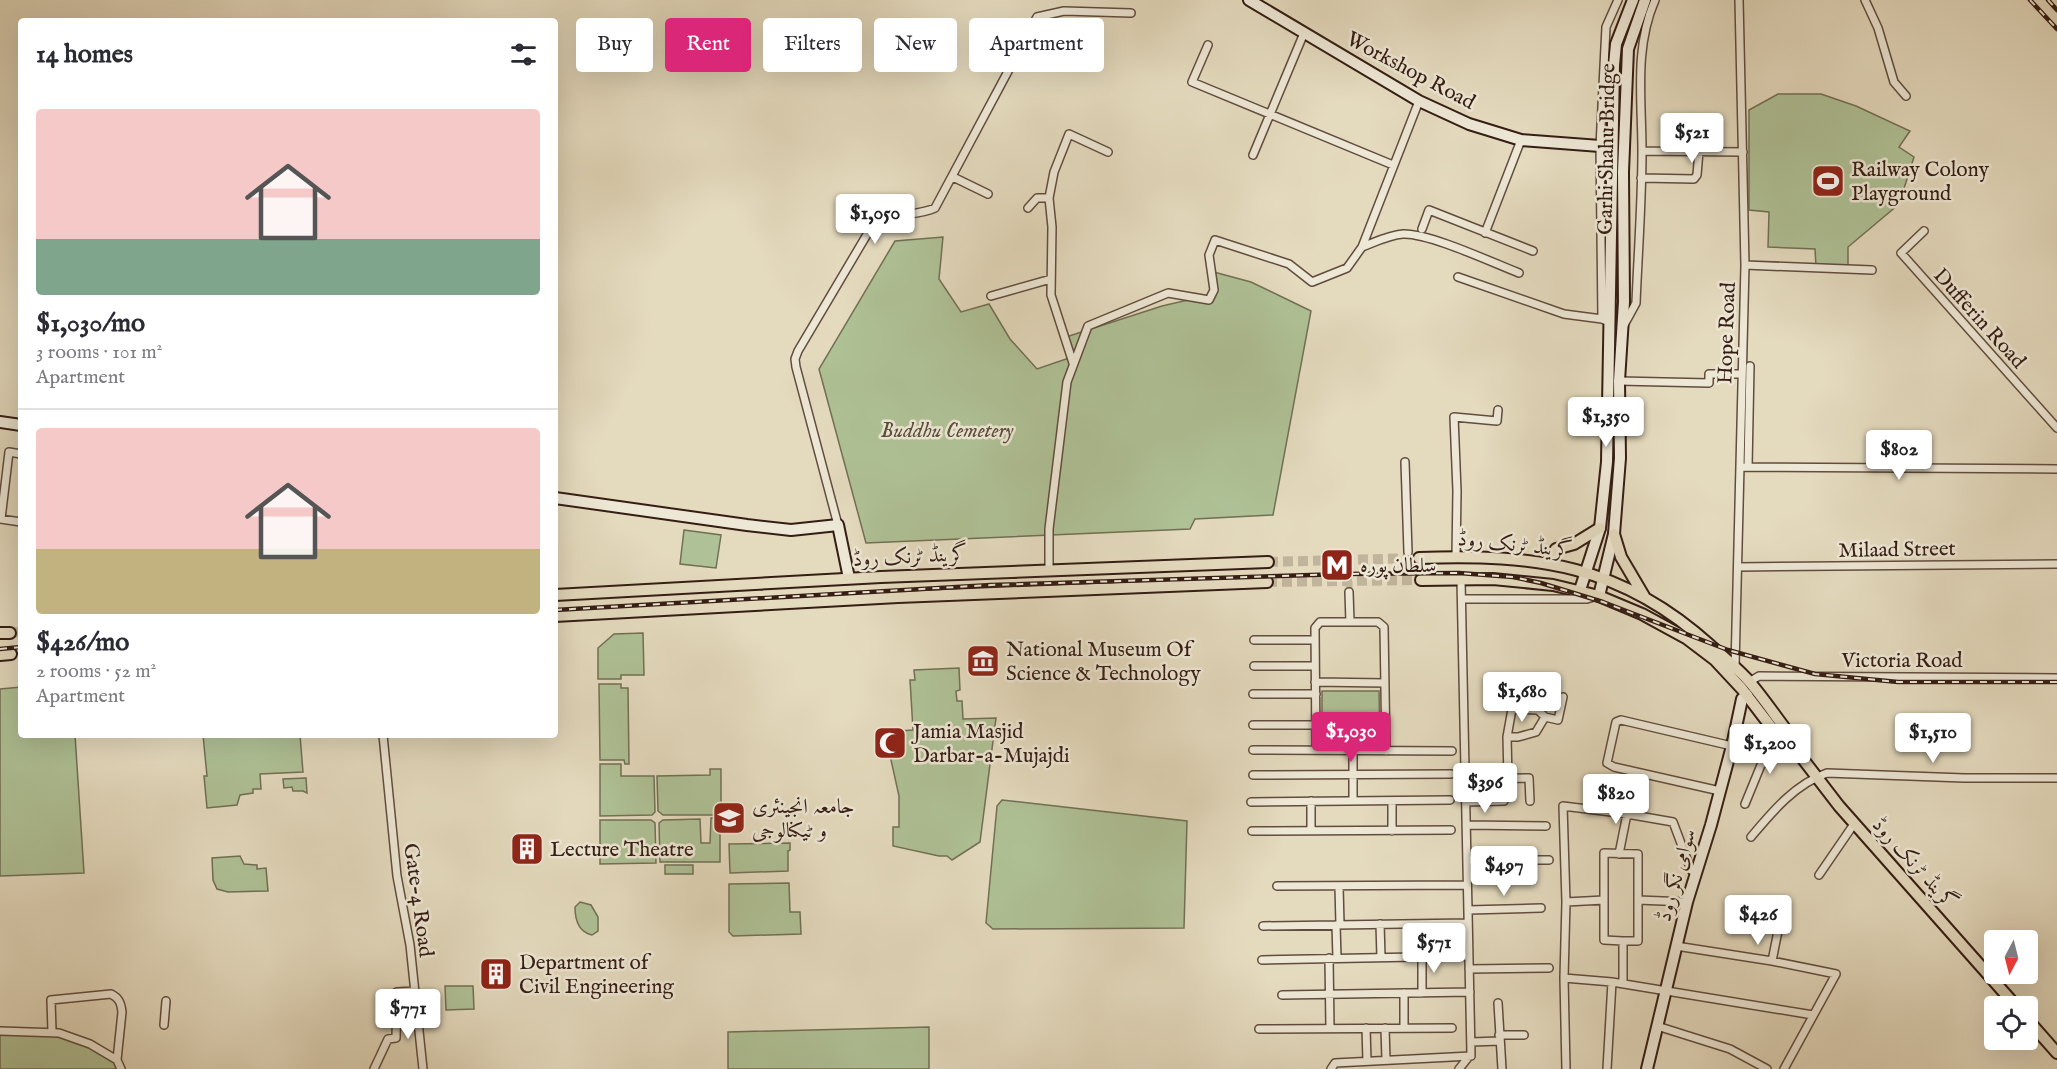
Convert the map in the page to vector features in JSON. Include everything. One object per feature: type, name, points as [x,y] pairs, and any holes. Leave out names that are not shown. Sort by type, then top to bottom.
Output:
[{"type":"main road","name":"Workshop Road","points":[[1250,0],[1419,101],[1469,124],[1521,140],[1600,146]]},
{"type":"main road","name":"Garhi Shahu Bridge","points":[[1580,590],[1600,528],[1607,462],[1606,321],[1611,302],[1612,120],[1616,44],[1633,0]]},
{"type":"main road","name":"Garhi Shahu Bridge","points":[[1599,596],[1614,534],[1620,458],[1620,381],[1624,326],[1623,172],[1628,48],[1645,0]]},
{"type":"main road","points":[[0,422],[18,424]]},
{"type":"main road","points":[[558,498],[791,530],[838,525],[849,578]]},
{"type":"main road","points":[[1546,563],[1556,549],[1574,544],[1600,528]]},
{"type":"main road","points":[[1614,534],[1621,557],[1644,596]]},
{"type":"main road","name":"گرینڈ ٹرنک روڈ","points":[[1419,558],[1456,556],[1546,563],[1604,577],[1644,596],[1696,632],[1749,682],[1787,730],[1789,741],[1854,824],[2007,996]]},
{"type":"main road","name":"گرینڈ ٹرنک روڈ","points":[[558,595],[849,578],[1268,562]]},
{"type":"main road","name":"گرینڈ ٹرنک روڈ","points":[[1421,580],[1520,580],[1580,590],[1642,614],[1686,638],[1715,660],[1747,695],[1778,736],[1789,741]]},
{"type":"main road","name":"گرینڈ ٹرنک روڈ","points":[[558,616],[898,597],[1267,582]]},
{"type":"main road","name":"سوامی نگر روڈ","points":[[1647,1069],[1687,902],[1720,791],[1742,699],[1747,695]]},
{"type":"main road","points":[[2038,1031],[2057,1053]]},
{"type":"street","points":[[1458,277],[1564,314],[1606,321],[1600,146],[1606,27],[1618,0]]},
{"type":"street","points":[[1624,326],[1636,303],[1642,151],[1640,92],[1642,46],[1655,0]]},
{"type":"street","name":"Hope Road","points":[[1735,668],[1737,567],[1744,467],[1741,374],[1744,265],[1743,152],[1739,0]]},
{"type":"street","points":[[1865,0],[1878,28],[1894,82],[1906,96]]},
{"type":"street","points":[[838,525],[795,359],[798,351],[872,226],[885,218],[927,212],[935,208],[1037,17],[1064,10],[1131,13]]},
{"type":"street","points":[[1253,154],[1304,33]]},
{"type":"street","points":[[1208,45],[1192,82],[1393,165]]},
{"type":"street","points":[[1049,569],[1049,529],[1067,382],[1088,326],[1168,293],[1209,300],[1214,290],[1209,255],[1215,240],[1289,264],[1312,282],[1347,268],[1362,247],[1419,101]]},
{"type":"street","points":[[1073,363],[1051,295],[1052,226],[1049,198],[1054,172],[1070,134],[1108,152]]},
{"type":"street","points":[[1485,233],[1521,140]]},
{"type":"street","points":[[1642,151],[1743,152]]},
{"type":"street","points":[[1641,178],[1694,179],[1697,175],[1699,152]]},
{"type":"street","points":[[953,177],[988,194]]},
{"type":"street","points":[[1028,208],[1037,198],[1049,198]]},
{"type":"street","points":[[1422,229],[1429,210],[1533,251]]},
{"type":"street","name":"Dufferin Road","points":[[1924,231],[1901,253],[2057,428]]},
{"type":"street","points":[[1362,247],[1394,235],[1406,234],[1423,237],[1518,273]]},
{"type":"street","points":[[1744,265],[1872,270]]},
{"type":"street","points":[[991,296],[1051,279]]},
{"type":"street","points":[[1750,366],[1744,467],[2057,469]]},
{"type":"street","points":[[1620,381],[1709,382],[1709,374],[1741,374]]},
{"type":"street","points":[[1456,556],[1457,491],[1454,417],[1497,421],[1498,410]]},
{"type":"street","points":[[18,454],[9,452],[0,519],[18,522]]},
{"type":"street","points":[[1405,462],[1408,552]]},
{"type":"street","name":"Milaad Street","points":[[1737,567],[2057,564]]},
{"type":"street","points":[[1459,1069],[1471,1056],[1461,580]]},
{"type":"street","points":[[1349,592],[1350,622]]},
{"type":"street","points":[[1462,599],[1587,599],[1599,596]]},
{"type":"street","points":[[1316,750],[1315,628],[1320,622],[1378,622],[1384,627],[1386,751]]},
{"type":"street","points":[[1254,640],[1315,640]]},
{"type":"street","points":[[1254,666],[1315,666]]},
{"type":"street","name":"Victoria Road","points":[[1749,682],[1759,676],[2057,678]]},
{"type":"street","points":[[1315,682],[1385,683]]},
{"type":"street","points":[[1253,694],[1316,694]]},
{"type":"street","points":[[1508,778],[1507,737],[1512,709],[1538,710],[1545,717],[1558,720],[1563,697]]},
{"type":"street","points":[[1507,737],[1518,737],[1536,732],[1545,717]]},
{"type":"street","points":[[1720,791],[1614,767],[1608,763],[1611,740],[1616,722],[1621,720],[1732,746]]},
{"type":"street","points":[[1253,725],[1316,725]]},
{"type":"street","name":"Gate-4 Road","points":[[383,738],[397,876],[410,945],[423,1069]]},
{"type":"street","points":[[1745,804],[1761,765],[1789,741]]},
{"type":"street","points":[[1253,750],[1452,751]]},
{"type":"street","points":[[1353,751],[1353,801]]},
{"type":"street","points":[[1751,837],[1775,809],[1816,777],[1827,772],[1964,778],[2057,778]]},
{"type":"street","points":[[1253,775],[1451,774]]},
{"type":"street","points":[[1466,779],[1529,778],[1530,801]]},
{"type":"street","points":[[1251,802],[1450,800]]},
{"type":"street","points":[[1311,801],[1311,831]]},
{"type":"street","points":[[1392,801],[1392,831]]},
{"type":"street","points":[[1466,802],[1504,801]]},
{"type":"street","points":[[1566,1069],[1564,978],[1566,902],[1563,806],[1673,822],[1691,870],[1696,873]]},
{"type":"street","points":[[1619,854],[1627,814]]},
{"type":"street","points":[[1819,875],[1854,824]]},
{"type":"street","points":[[1466,825],[1546,826]]},
{"type":"street","points":[[1251,831],[1450,830]]},
{"type":"street","points":[[1604,854],[1638,854],[1638,900],[1638,941],[1604,940],[1604,854]]},
{"type":"street","points":[[1467,860],[1549,860]]},
{"type":"street","points":[[1277,886],[1467,885]]},
{"type":"street","points":[[1330,1028],[1330,994],[1338,925],[1339,886]]},
{"type":"street","points":[[1566,902],[1604,900]]},
{"type":"street","points":[[1638,900],[1687,902]]},
{"type":"street","points":[[1468,910],[1541,908]]},
{"type":"street","points":[[1772,961],[1780,921]]},
{"type":"street","points":[[1263,926],[1468,923]]},
{"type":"street","points":[[1380,924],[1381,957]]},
{"type":"street","points":[[1422,993],[1424,924]]},
{"type":"street","points":[[1623,941],[1623,984]]},
{"type":"street","points":[[1676,946],[1836,974],[1784,1069]]},
{"type":"street","points":[[1262,960],[1469,956]]},
{"type":"street","points":[[1469,969],[1549,968]]},
{"type":"street","points":[[1564,978],[1612,982],[1814,1015]]},
{"type":"street","points":[[1607,1069],[1612,982]]},
{"type":"street","points":[[374,1069],[388,1039],[396,1038],[397,992],[415,991]]},
{"type":"street","points":[[1282,995],[1470,992]]},
{"type":"street","points":[[1404,993],[1404,1028]]},
{"type":"street","points":[[52,1031],[51,1000],[111,994],[122,1005],[117,1060],[121,1069]]},
{"type":"street","points":[[164,1025],[166,1001]]},
{"type":"street","points":[[1498,1003],[1502,1069]]},
{"type":"street","points":[[1657,1026],[1730,1049],[1767,1069]]},
{"type":"street","points":[[1366,1028],[1367,1061]]},
{"type":"street","points":[[1385,1028],[1386,1060]]},
{"type":"street","points":[[1259,1029],[1452,1028]]},
{"type":"street","points":[[0,1031],[52,1031],[90,1044],[117,1060]]},
{"type":"street","points":[[1471,1041],[1524,1035]]},
{"type":"street","points":[[1331,1069],[1335,1063],[1471,1056]]},
{"type":"green space","name":"Railway Colony Playground","points":[[1778,94],[1821,94],[1856,106],[1910,131],[1899,147],[1914,157],[1899,204],[1848,247],[1848,267],[1816,266],[1815,249],[1768,247],[1769,212],[1749,210],[1749,110]]},
{"type":"green space","name":"Buddhu Cemetery","points":[[943,237],[939,279],[961,312],[989,304],[1010,339],[1037,369],[1072,357],[1066,337],[1162,306],[1210,295],[1210,271],[1251,282],[1311,311],[1273,515],[1195,519],[1190,529],[866,543],[819,369],[895,241]]},
{"type":"green space","points":[[684,530],[721,535],[716,568],[680,564]]},
{"type":"green space","points":[[643,633],[644,675],[621,675],[621,679],[598,679],[598,648],[614,634]]},
{"type":"green space","points":[[959,668],[960,690],[956,691],[957,701],[962,701],[963,719],[996,718],[980,842],[952,860],[947,856],[893,846],[893,827],[899,827],[899,796],[889,751],[894,751],[896,742],[900,742],[900,731],[913,730],[910,680],[915,680],[914,670]]},
{"type":"green space","points":[[599,684],[621,684],[621,688],[628,688],[629,764],[625,764],[624,760],[600,760]]},
{"type":"green space","points":[[18,687],[18,738],[75,738],[84,873],[0,876],[0,689]]},
{"type":"green space","points":[[1322,691],[1379,691],[1380,742],[1322,743]]},
{"type":"green space","points":[[203,738],[300,738],[303,772],[260,774],[261,789],[253,789],[253,793],[240,795],[237,805],[207,808],[204,776],[207,776]]},
{"type":"green space","points":[[600,764],[621,764],[621,776],[654,776],[655,812],[652,815],[600,816]]},
{"type":"green space","points":[[710,769],[721,769],[721,815],[663,815],[658,811],[657,776],[710,775]]},
{"type":"green space","points":[[306,778],[307,793],[293,791],[292,787],[284,788],[283,779]]},
{"type":"green space","points":[[1002,800],[1187,821],[1184,928],[993,929],[986,923],[997,806]]},
{"type":"green space","points":[[711,818],[720,818],[720,862],[660,862],[659,823],[663,820],[700,819],[701,843],[710,843]]},
{"type":"green space","points":[[600,820],[651,820],[655,823],[656,863],[600,864]]},
{"type":"green space","points":[[790,843],[788,871],[730,873],[729,844]]},
{"type":"green space","points":[[240,856],[244,864],[257,865],[257,869],[266,868],[268,891],[228,892],[217,889],[213,880],[212,858]]},
{"type":"green space","points":[[665,865],[693,865],[693,874],[665,874]]},
{"type":"green space","points":[[789,883],[790,912],[800,912],[801,934],[733,936],[729,932],[729,884]]},
{"type":"green space","points":[[580,902],[591,905],[598,917],[598,931],[592,935],[584,931],[577,921],[575,907]]},
{"type":"green space","points":[[445,986],[473,986],[474,1009],[446,1010]]},
{"type":"green space","points":[[929,1027],[929,1069],[728,1069],[728,1032]]},
{"type":"green space","points":[[0,1031],[59,1033],[117,1060],[121,1069],[0,1069]]},
{"type":"tunnel","points":[[1268,562],[1419,558]]},
{"type":"tunnel","points":[[1267,582],[1421,580]]},
{"type":"tunnel","points":[[1349,581],[1349,592]]},
{"type":"tunnel","points":[[10,633],[18,632]]},
{"type":"railway","points":[[2030,0],[2057,29]]},
{"type":"railway","points":[[2048,0],[2057,10]]},
{"type":"railway","points":[[558,610],[991,585],[1344,574],[1459,573],[1513,577],[1541,583],[1603,602],[1728,650],[1815,674],[1898,682],[2057,682]]},
{"type":"railway","points":[[0,649],[18,647]]},
{"type":"place","name":"Railway Colony Playground","points":[[1828,181]]},
{"type":"place","name":"سلطان پورہ","points":[[1337,565]]},
{"type":"place","name":"National Museum Of Science & Technology","points":[[983,661]]},
{"type":"place","name":"Jamia Masjid Darbar-a-Mujajdi","points":[[890,743]]},
{"type":"place","name":"جامعہ انجینئری و ٹیکنالوجی","points":[[729,818]]},
{"type":"place","name":"Lecture Theatre","points":[[527,849]]},
{"type":"place","name":"Department of Civil Engineering","points":[[496,974]]}]
